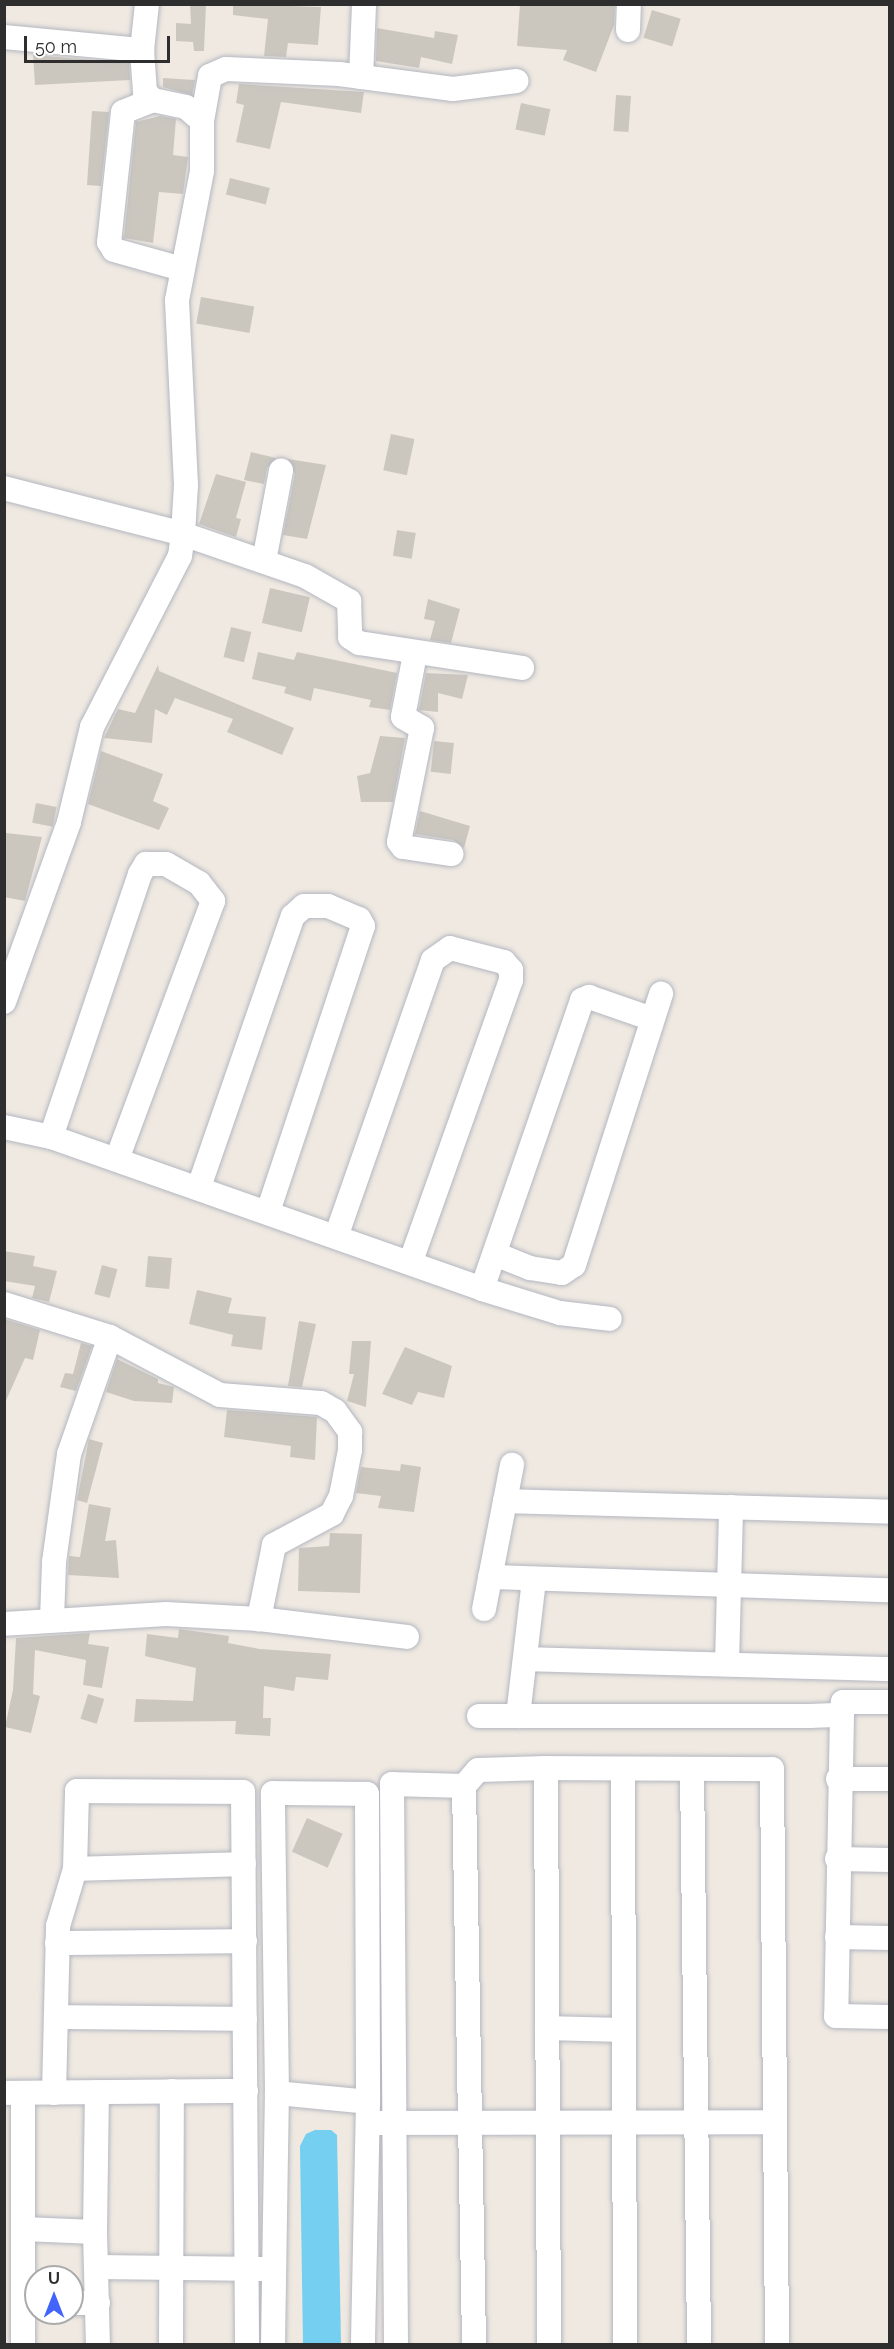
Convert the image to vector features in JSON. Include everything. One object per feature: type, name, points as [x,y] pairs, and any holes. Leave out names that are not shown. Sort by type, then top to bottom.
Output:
[{"type":"street","points":[[147,4],[142,50],[145,92],[153,99],[186,107],[202,121]]},
{"type":"street","points":[[361,77],[364,4]]},
{"type":"street","points":[[628,30],[629,4]]},
{"type":"street","points":[[4,37],[142,50]]},
{"type":"street","points":[[4,1002],[69,822],[92,728],[180,556],[186,485],[177,329],[182,269],[202,171],[202,121],[210,76],[215,71],[361,77],[453,89],[516,81]]},
{"type":"street","points":[[153,99],[123,112],[109,242],[114,250],[182,269]]},
{"type":"street","points":[[264,561],[280,471]]},
{"type":"street","points":[[4,488],[183,534],[305,576],[349,601],[352,641],[415,654],[522,668]]},
{"type":"street","points":[[415,654],[403,717],[422,728],[399,842],[403,847],[451,854]]},
{"type":"street","points":[[51,1137],[140,874],[146,864],[166,864],[199,883],[213,901],[117,1159]]},
{"type":"street","points":[[199,1187],[293,916],[304,906],[328,906],[354,916],[363,926],[268,1210]]},
{"type":"street","points":[[337,1234],[433,960],[450,948],[504,962],[511,970],[511,980],[410,1263]]},
{"type":"street","points":[[495,1254],[530,1268],[562,1273],[574,1265],[661,994]]},
{"type":"street","points":[[482,1289],[582,1000],[590,997],[652,1018]]},
{"type":"street","points":[[4,1127],[51,1137],[268,1210],[482,1289],[560,1313],[610,1319]]},
{"type":"street","points":[[4,1304],[110,1337],[220,1395],[321,1403],[335,1411],[350,1432],[341,1496],[332,1514],[274,1545],[259,1619]]},
{"type":"street","points":[[52,1620],[60,1503],[69,1454],[110,1337]]},
{"type":"street","points":[[484,1609],[512,1465]]},
{"type":"street","points":[[505,1501],[890,1512]]},
{"type":"street","points":[[727,1664],[731,1507]]},
{"type":"street","points":[[490,1577],[890,1590]]},
{"type":"street","points":[[518,1716],[534,1578]]},
{"type":"street","points":[[4,1624],[166,1614],[259,1619],[407,1637]]},
{"type":"street","points":[[525,1659],[890,1669]]},
{"type":"street","points":[[890,1702],[843,1702],[838,1779],[836,2016],[890,2017]]},
{"type":"street","points":[[479,1716],[842,1715]]},
{"type":"street","points":[[546,1768],[549,2344]]},
{"type":"street","points":[[474,2344],[464,1786],[478,1770],[546,1768],[772,1769],[777,2344]]},
{"type":"street","points":[[623,1769],[621,2122],[625,2344]]},
{"type":"street","points":[[692,1769],[699,2344]]},
{"type":"street","points":[[838,1779],[890,1779]]},
{"type":"street","points":[[363,2344],[392,1784],[464,1786]]},
{"type":"street","points":[[54,2093],[58,1926],[75,1869],[76,1791],[243,1792],[247,2344]]},
{"type":"street","points":[[273,2344],[277,2093],[273,1793],[367,1794],[376,2116],[396,2344]]},
{"type":"street","points":[[837,1859],[890,1860]]},
{"type":"street","points":[[75,1869],[244,1864]]},
{"type":"street","points":[[837,1937],[890,1938]]},
{"type":"street","points":[[57,1943],[245,1941]]},
{"type":"street","points":[[56,2017],[245,2019]]},
{"type":"street","points":[[547,2028],[622,2030]]},
{"type":"street","points":[[171,2344],[172,2091]]},
{"type":"street","points":[[24,2290],[14,2267],[23,2229],[14,2093],[246,2091]]},
{"type":"street","points":[[97,2092],[95,2232],[98,2344]]},
{"type":"street","points":[[277,2093],[376,2116],[470,2123],[775,2122]]},
{"type":"street","points":[[23,2229],[95,2232]]},
{"type":"street","points":[[97,2267],[274,2269]]},
{"type":"street","points":[[84,2303],[98,2303]]},
{"type":"street","points":[[23,2344],[26,2325]]},
{"type":"water","points":[[315,2130],[331,2130],[337,2135],[341,2344],[303,2344],[300,2146],[306,2134]]},
{"type":"building","points":[[190,4],[206,4],[204,51],[194,51],[193,42],[176,41],[176,23],[191,24]]},
{"type":"building","points":[[233,4],[321,7],[318,45],[288,43],[286,57],[264,56],[268,19],[233,15]]},
{"type":"building","points":[[520,4],[615,4],[614,25],[596,72],[563,60],[567,50],[517,46]]},
{"type":"building","points":[[652,10],[681,19],[672,47],[644,38]]},
{"type":"building","points":[[377,28],[434,38],[435,31],[458,35],[452,64],[421,57],[419,68],[376,61]]},
{"type":"building","points":[[33,55],[129,63],[130,80],[35,85]]},
{"type":"building","points":[[163,78],[195,80],[192,95],[163,87]]},
{"type":"building","points":[[239,84],[364,92],[361,113],[281,102],[270,149],[236,142],[244,105],[236,103]]},
{"type":"building","points":[[616,95],[631,96],[628,132],[613,131]]},
{"type":"building","points":[[521,103],[550,109],[545,136],[515,129]]},
{"type":"building","points":[[92,111],[109,112],[101,186],[87,185]]},
{"type":"building","points":[[160,116],[176,119],[173,155],[188,157],[183,194],[159,192],[153,243],[124,238],[136,122]]},
{"type":"building","points":[[230,178],[270,188],[266,204],[226,194]]},
{"type":"building","points":[[201,297],[254,306],[249,333],[196,324]]},
{"type":"building","points":[[391,434],[414,439],[407,475],[383,470]]},
{"type":"building","points":[[251,452],[276,458],[267,468],[264,484],[244,480]]},
{"type":"building","points":[[288,459],[326,465],[307,539],[283,535],[295,474]]},
{"type":"building","points":[[216,474],[246,482],[236,518],[241,519],[236,537],[199,524]]},
{"type":"building","points":[[397,530],[416,533],[412,559],[393,556]]},
{"type":"building","points":[[270,588],[310,597],[302,632],[262,623]]},
{"type":"building","points":[[428,599],[460,609],[451,643],[430,640],[435,621],[424,619]]},
{"type":"building","points":[[231,627],[251,632],[244,662],[224,657]]},
{"type":"building","points":[[258,652],[294,660],[297,652],[397,673],[390,710],[369,707],[371,700],[314,688],[311,701],[284,693],[286,687],[252,679]]},
{"type":"building","points":[[158,665],[159,671],[294,728],[282,755],[227,732],[233,719],[175,698],[167,715],[155,709],[152,743],[104,738],[118,709],[135,713]]},
{"type":"building","points":[[426,673],[468,675],[462,699],[438,693],[438,712],[419,710]]},
{"type":"building","points":[[380,736],[405,738],[393,802],[361,802],[357,776],[370,773]]},
{"type":"building","points":[[434,741],[454,743],[451,774],[431,772]]},
{"type":"building","points":[[101,751],[163,774],[153,801],[169,808],[159,830],[88,804]]},
{"type":"building","points":[[36,803],[57,807],[53,827],[32,823]]},
{"type":"building","points":[[420,811],[470,826],[464,848],[453,840],[415,834]]},
{"type":"building","points":[[6,833],[42,837],[25,901],[4,897]]},
{"type":"building","points":[[4,1251],[35,1256],[33,1266],[57,1271],[49,1302],[32,1298],[35,1286],[4,1281]]},
{"type":"building","points":[[148,1256],[172,1258],[169,1289],[145,1287]]},
{"type":"building","points":[[102,1265],[117,1269],[110,1298],[94,1294]]},
{"type":"building","points":[[197,1290],[232,1298],[228,1313],[266,1317],[262,1350],[231,1346],[233,1335],[189,1324]]},
{"type":"building","points":[[4,1319],[40,1330],[33,1360],[25,1358],[4,1405]]},
{"type":"building","points":[[299,1321],[316,1324],[302,1387],[288,1386]]},
{"type":"building","points":[[352,1341],[371,1341],[366,1407],[347,1401],[354,1374],[349,1374]]},
{"type":"building","points":[[81,1343],[92,1346],[76,1391],[60,1387],[65,1373],[73,1374]]},
{"type":"building","points":[[405,1347],[452,1366],[444,1398],[418,1392],[412,1405],[382,1394]]},
{"type":"building","points":[[117,1359],[158,1379],[158,1383],[174,1387],[172,1403],[134,1401],[106,1392]]},
{"type":"building","points":[[227,1410],[317,1417],[315,1460],[290,1457],[291,1446],[224,1437]]},
{"type":"building","points":[[89,1439],[103,1443],[87,1503],[77,1500]]},
{"type":"building","points":[[401,1464],[421,1467],[414,1512],[378,1508],[381,1496],[356,1493],[361,1467],[400,1471]]},
{"type":"building","points":[[89,1504],[111,1508],[105,1541],[116,1540],[119,1578],[68,1575],[69,1556],[80,1557]]},
{"type":"building","points":[[330,1533],[362,1534],[360,1593],[298,1591],[299,1548],[329,1546]]},
{"type":"building","points":[[179,1629],[229,1636],[228,1643],[260,1649],[331,1654],[328,1680],[296,1677],[294,1691],[264,1686],[263,1718],[271,1718],[270,1736],[235,1734],[236,1721],[134,1722],[136,1699],[193,1701],[196,1668],[145,1656],[147,1634],[178,1638]]},
{"type":"building","points":[[90,1633],[88,1644],[109,1647],[102,1688],[83,1685],[86,1660],[35,1650],[33,1694],[40,1696],[31,1733],[5,1727],[13,1690],[16,1638]]},
{"type":"building","points":[[88,1694],[104,1699],[97,1724],[80,1719]]},
{"type":"building","points":[[307,1818],[343,1834],[328,1868],[292,1852]]}]
